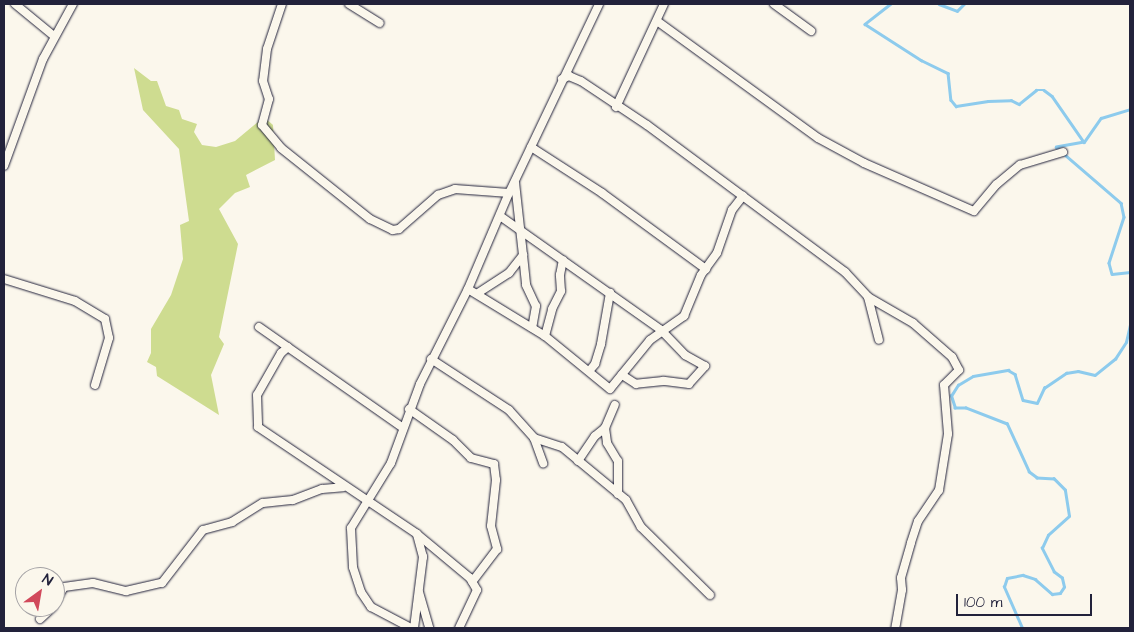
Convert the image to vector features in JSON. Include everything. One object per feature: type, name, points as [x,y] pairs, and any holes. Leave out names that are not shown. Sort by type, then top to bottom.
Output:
[{"type":"street","points":[[15,4],[54,36]]},
{"type":"street","points":[[4,166],[54,36],[73,4]]},
{"type":"street","points":[[282,4],[267,49],[263,81],[269,100],[262,125],[282,148],[370,219],[384,227],[399,229],[438,195],[455,189],[509,193]]},
{"type":"street","points":[[348,4],[380,23]]},
{"type":"street","points":[[417,534],[423,557],[412,628],[371,607],[361,592],[353,566],[351,528],[365,500],[383,478],[402,439],[403,428],[409,409],[431,359],[468,289],[509,193],[599,4]]},
{"type":"street","points":[[616,107],[664,4]]},
{"type":"street","points":[[774,4],[811,31]]},
{"type":"street","points":[[657,21],[818,138],[864,163],[974,211],[997,184],[1020,165],[1063,152]]},
{"type":"street","points":[[562,79],[569,76],[580,81],[616,107],[655,131],[845,272],[868,297],[913,323],[952,357],[959,370],[944,385],[948,434],[940,482],[918,521],[911,543],[901,578],[902,590],[895,628]]},
{"type":"street","points":[[531,148],[602,193],[706,269]]},
{"type":"street","points":[[515,180],[526,285],[536,306],[532,328]]},
{"type":"street","points":[[468,289],[545,336],[590,370],[610,389],[661,330],[684,316],[706,269],[717,253],[732,210],[743,196]]},
{"type":"street","points":[[500,216],[521,229],[661,330],[685,355],[705,366],[689,384],[663,381],[636,384],[622,376]]},
{"type":"street","points":[[478,294],[510,273],[522,255]]},
{"type":"street","points":[[545,336],[552,308],[561,291],[560,275],[563,260]]},
{"type":"street","points":[[4,279],[76,301],[105,319],[109,338],[95,385]]},
{"type":"street","points":[[590,370],[601,344],[610,293]]},
{"type":"street","points":[[868,297],[879,340]]},
{"type":"street","points":[[259,327],[403,428]]},
{"type":"street","points":[[288,347],[280,352],[257,395],[258,427],[344,487],[417,534],[472,582],[477,590],[459,628]]},
{"type":"street","points":[[431,359],[509,410],[534,438],[543,463]]},
{"type":"street","points":[[578,461],[595,436],[605,428],[615,405]]},
{"type":"street","points":[[409,409],[453,440],[471,458],[494,464],[496,480],[492,526],[497,549],[472,582]]},
{"type":"street","points":[[605,428],[607,444],[618,461],[618,494]]},
{"type":"street","points":[[534,438],[562,447],[626,500],[641,527],[710,595]]},
{"type":"street","points":[[65,587],[93,583],[126,591],[162,583],[203,530],[232,522],[263,503],[293,500],[322,490],[344,487]]},
{"type":"street","points":[[419,592],[429,628]]},
{"type":"green space","points":[[134,68],[151,81],[157,81],[166,106],[179,110],[182,119],[197,124],[194,132],[202,145],[216,147],[235,141],[264,117],[273,125],[275,160],[246,175],[250,187],[235,193],[219,209],[238,244],[219,337],[224,344],[211,375],[219,415],[157,376],[156,367],[147,362],[151,353],[151,329],[171,295],[183,259],[180,225],[189,221],[179,149],[143,110]]},
{"type":"waterway","points":[[891,4],[865,24],[921,60],[948,73],[951,100],[956,106],[988,101],[1011,100],[1019,104],[1036,90],[1044,90],[1052,96],[1084,142],[1056,147],[1121,203],[1124,217],[1109,263],[1112,274],[1130,272]]},
{"type":"waterway","points":[[939,4],[957,11],[964,4]]},
{"type":"waterway","points":[[1084,142],[1101,118],[1130,109]]},
{"type":"waterway","points":[[1022,628],[1004,587],[1007,578],[1023,575],[1035,579],[1052,594],[1060,593],[1064,587],[1062,578],[1054,572],[1042,548],[1048,535],[1069,516],[1065,490],[1054,479],[1037,478],[1029,472],[1007,424],[966,408],[955,408],[951,396],[958,385],[973,376],[1008,370],[1015,374],[1023,400],[1037,403],[1044,388],[1066,373],[1078,371],[1095,375],[1115,359],[1126,342],[1130,325]]}]
